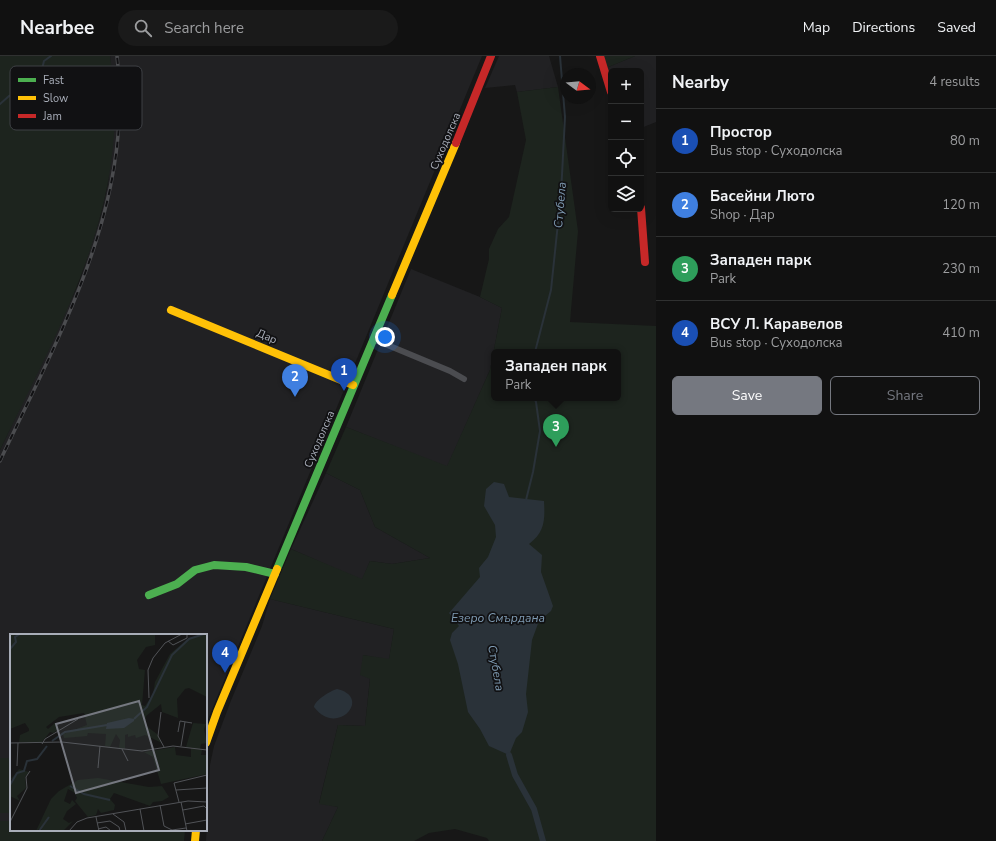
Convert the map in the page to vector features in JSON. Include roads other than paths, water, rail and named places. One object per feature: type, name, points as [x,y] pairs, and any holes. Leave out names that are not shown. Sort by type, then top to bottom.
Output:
[{"type":"street","name":"Суходолска","points":[[207,741],[491,56]]},
{"type":"street","points":[[600,56],[608,82]]},
{"type":"street","points":[[641,212],[645,262]]},
{"type":"street","name":"Дар","points":[[171,310],[354,384]]},
{"type":"street","points":[[373,339],[450,371],[464,379]]},
{"type":"street","points":[[149,595],[176,585],[197,569],[229,565],[245,566],[275,574]]},
{"type":"street","points":[[195,841],[196,831]]},
{"type":"water","name":"Езеро Смърдана","points":[[494,482],[504,484],[509,497],[544,501],[543,525],[538,535],[529,544],[542,555],[541,572],[553,606],[551,611],[539,621],[532,640],[526,694],[528,712],[522,732],[516,738],[509,755],[489,746],[480,729],[468,712],[458,664],[450,640],[452,633],[459,626],[449,613],[480,577],[479,568],[488,557],[496,537],[495,525],[484,506],[486,489]]},
{"type":"water","points":[[337,689],[347,693],[352,700],[352,706],[348,713],[341,717],[332,718],[323,715],[314,707],[315,704],[323,696]]},
{"type":"waterway","points":[[43,66],[44,61],[51,56]]},
{"type":"waterway","name":"Стубела","points":[[536,349],[551,290],[561,194],[565,117],[560,56]]},
{"type":"waterway","points":[[0,104],[10,96]]},
{"type":"waterway","name":"Стубела","points":[[526,500],[533,472],[540,431],[536,401]]},
{"type":"waterway","name":"Стубела","points":[[509,755],[515,775],[534,809],[543,841]]},
{"type":"railway","points":[[117,56],[118,66]]},
{"type":"railway","points":[[0,461],[46,364],[88,266],[104,215],[115,163],[118,130]]},
{"type":"place","name":"Простор","points":[[344,391]]},
{"type":"place","name":"Басейни Люто","points":[[295,397]]},
{"type":"place","name":"Западен парк","points":[[556,447]]},
{"type":"place","name":"ВСУ Л. Каравелов","points":[[225,673]]}]
